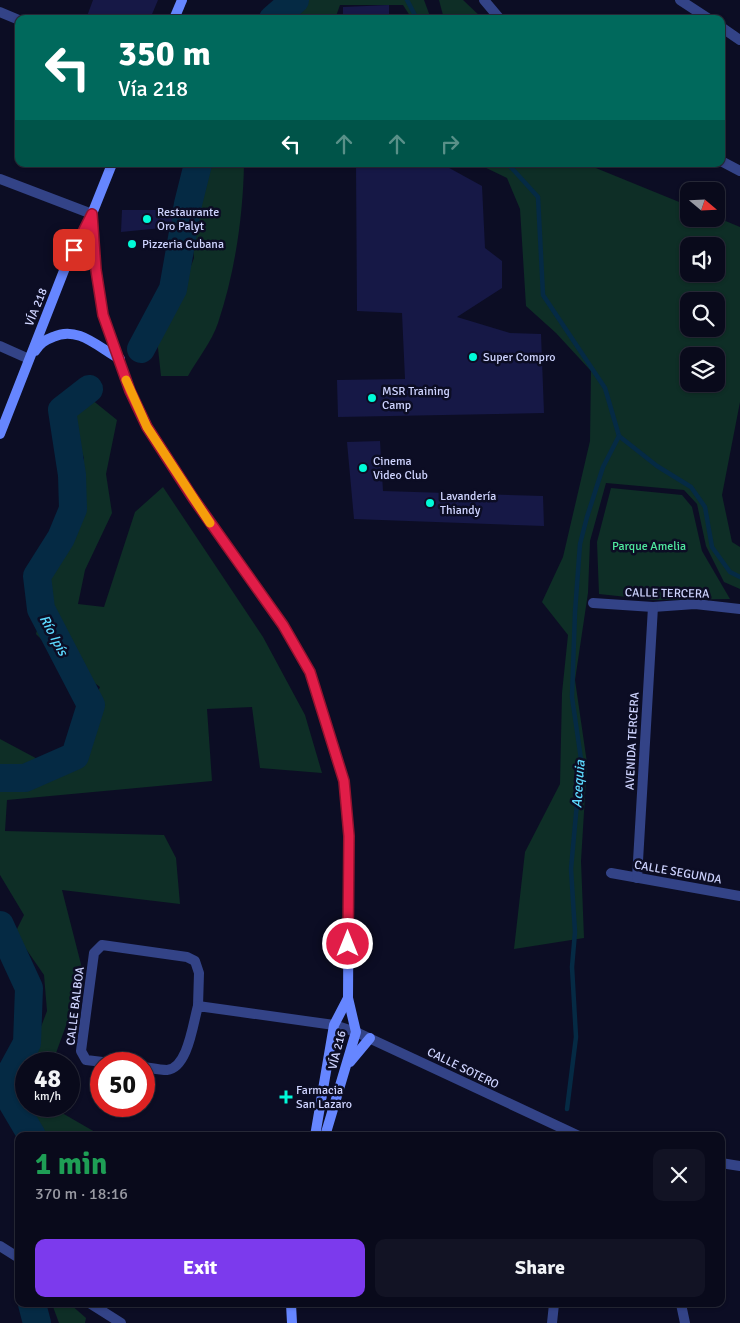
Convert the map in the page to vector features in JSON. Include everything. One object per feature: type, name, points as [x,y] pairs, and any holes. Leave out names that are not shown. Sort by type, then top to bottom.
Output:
[{"type":"main road","points":[[176,15],[182,0]]},
{"type":"main road","name":"VÍA 218","points":[[0,434],[65,268],[92,214],[111,167]]},
{"type":"main road","name":"VÍA 216","points":[[92,214],[96,270],[103,315],[130,391],[147,427],[193,498],[283,625],[310,672],[344,781],[349,836],[348,998],[356,1032],[325,1132]]},
{"type":"main road","points":[[29,359],[43,341],[59,334],[72,332],[82,336],[120,360]]},
{"type":"main road","name":"VÍA 216","points":[[315,1132],[334,1026],[348,998]]},
{"type":"main road","points":[[343,1076],[353,1057],[370,1038]]},
{"type":"main road","points":[[291,1307],[292,1323]]},
{"type":"street","points":[[484,0],[497,15]]},
{"type":"street","points":[[680,0],[703,15]]},
{"type":"street","points":[[0,12],[15,18]]},
{"type":"street","points":[[725,30],[740,40]]},
{"type":"street","points":[[725,163],[740,171]]},
{"type":"street","points":[[0,180],[92,214]]},
{"type":"street","points":[[0,346],[29,359]]},
{"type":"street","name":"CALLE TERCERA","points":[[593,603],[653,607],[695,604],[740,609]]},
{"type":"street","name":"AVENIDA TERCERA","points":[[637,878],[653,607]]},
{"type":"street","name":"CALLE SEGUNDA","points":[[611,874],[740,896]]},
{"type":"street","name":"CALLE BALBOA","points":[[90,1060],[86,1060],[81,1051],[94,953],[102,945],[187,958],[195,961],[199,972],[198,1006],[185,1054],[178,1064],[168,1070],[155,1068]]},
{"type":"street","points":[[198,1006],[334,1026]]},
{"type":"street","name":"CALLE SOTERO","points":[[334,1026],[370,1038],[567,1132]]},
{"type":"street","points":[[725,1164],[740,1166]]},
{"type":"street","points":[[0,1246],[15,1255]]},
{"type":"street","points":[[96,1307],[121,1323]]},
{"type":"street","points":[[552,1323],[554,1307]]},
{"type":"street","points":[[682,1307],[685,1323]]},
{"type":"green space","points":[[296,0],[424,0],[430,15],[409,15],[403,5],[340,5],[336,15],[278,15]]},
{"type":"green space","points":[[439,0],[463,0],[479,15],[443,15]]},
{"type":"green space","points":[[197,167],[244,167],[237,244],[229,284],[218,323],[188,376],[161,376],[157,339],[175,308],[194,258],[188,204]]},
{"type":"green space","points":[[484,167],[593,167],[680,202],[680,228],[725,228],[725,221],[740,227],[740,402],[722,495],[732,542],[740,547],[740,589],[724,582],[706,546],[697,504],[684,490],[606,483],[590,541],[588,593],[575,680],[587,763],[581,861],[584,938],[514,949],[525,852],[560,784],[562,693],[568,635],[542,602],[563,557],[590,441],[591,371],[556,333],[526,306],[520,209],[507,178]]},
{"type":"green space","points":[[91,399],[117,420],[106,474],[112,513],[85,570],[78,604],[104,607],[135,512],[163,487],[263,637],[305,715],[322,773],[260,768],[252,707],[207,709],[212,781],[7,800],[5,831],[164,835],[176,858],[180,904],[62,890],[84,976],[56,1052],[32,1052],[47,1011],[44,975],[15,933],[24,915],[0,875],[0,739],[45,763],[76,739],[100,687],[58,656],[36,634],[61,538],[73,509],[84,458],[69,416]]},
{"type":"green space","name":"Parque Amelia","points":[[611,488],[682,495],[692,507],[702,551],[730,599],[655,600],[599,594],[597,542]]},
{"type":"green space","points":[[15,1100],[15,1117],[69,1117],[95,1132],[32,1132],[8,1122]]},
{"type":"green space","points":[[53,1307],[73,1307],[86,1318],[85,1323],[59,1323]]},
{"type":"building","points":[[93,0],[158,0],[152,15],[87,15]]},
{"type":"building","points":[[389,5],[389,15],[343,15],[343,7]]},
{"type":"building","points":[[356,167],[447,167],[482,186],[485,248],[502,261],[502,288],[457,317],[510,333],[541,334],[544,413],[338,417],[337,380],[405,379],[402,313],[357,311]]},
{"type":"building","name":"Restaurante Oro Palyt","points":[[122,210],[172,210],[172,227],[121,232]]},
{"type":"building","points":[[380,441],[383,491],[543,496],[544,526],[354,519],[347,442]]},
{"type":"waterway","name":"Río Ipís","points":[[278,15],[295,0]]},
{"type":"waterway","points":[[407,0],[415,15]]},
{"type":"waterway","name":"Río Ipís","points":[[141,349],[173,289],[188,204],[197,167]]},
{"type":"waterway","points":[[511,167],[538,197],[543,295],[605,388],[619,436],[657,466],[691,487],[705,507],[712,547],[730,572],[740,577]]},
{"type":"waterway","name":"Río Ipís","points":[[0,778],[25,778],[75,756],[91,705],[41,609],[37,576],[61,538],[73,509],[72,475],[62,410],[89,389]]},
{"type":"waterway","name":"Acequia","points":[[567,1109],[576,1037],[572,967],[575,932],[571,869],[581,759],[572,697],[580,544],[603,467],[619,436]]},
{"type":"waterway","name":"Río Ipís","points":[[0,925],[29,988],[27,1043],[3,1087],[30,1132]]},
{"type":"waterway","name":"Río Ipís","points":[[33,1307],[37,1323]]},
{"type":"slow traffic","points":[[126,380],[147,427],[210,523]]},
{"type":"place","name":"Restaurante Oro Palyt","points":[[147,219]]},
{"type":"place","name":"Pizzeria Cubana","points":[[132,244]]},
{"type":"place","name":"Super Compro","points":[[473,357]]},
{"type":"place","name":"MSR Training Camp","points":[[372,398]]},
{"type":"place","name":"Cinema Video Club","points":[[363,468]]},
{"type":"place","name":"Lavandería Thiandy","points":[[430,503]]},
{"type":"place","name":"Farmacia San Lazaro","points":[[286,1097]]},
{"type":"route","points":[[74,250],[92,214],[96,270],[103,315],[130,391],[147,427],[193,498],[283,625],[310,672],[344,781],[349,836],[348,944]]}]
